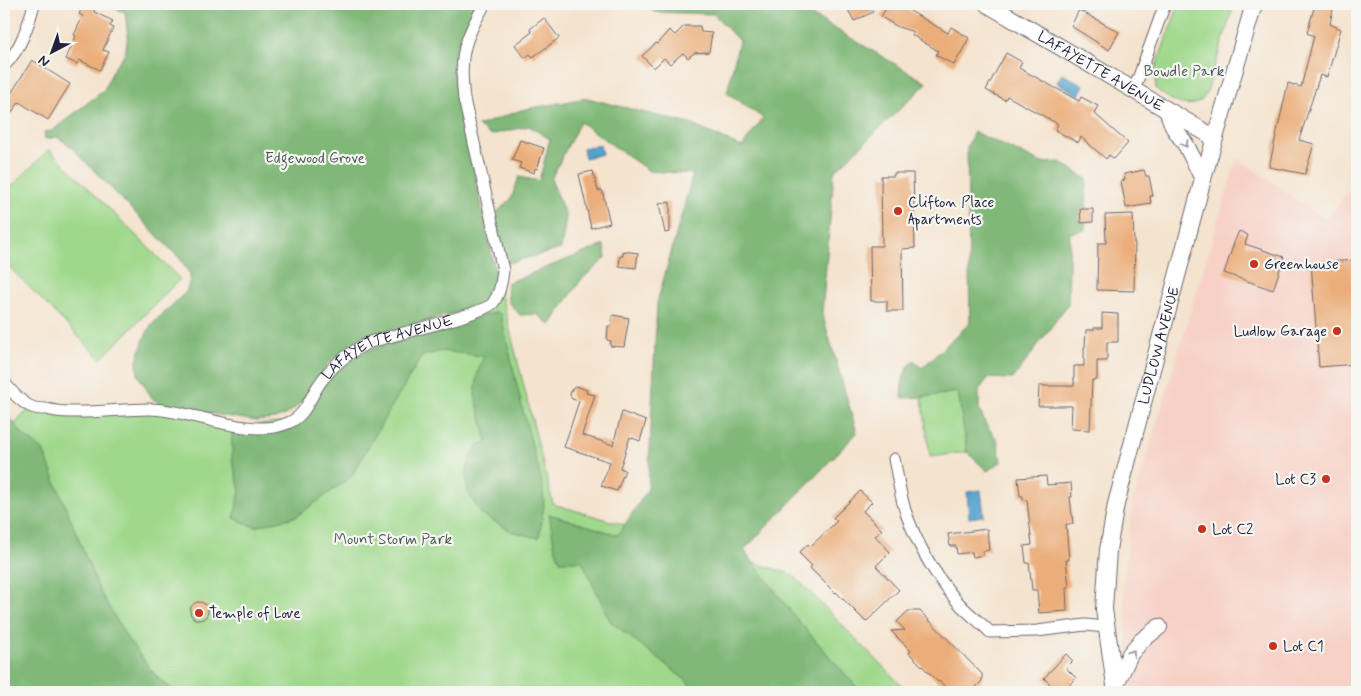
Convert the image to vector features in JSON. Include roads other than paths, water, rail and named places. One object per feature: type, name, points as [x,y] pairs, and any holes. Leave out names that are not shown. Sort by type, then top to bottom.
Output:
[{"type":"main road","name":"LAFAYETTE AVENUE","points":[[987,4],[1215,138]]},
{"type":"main road","name":"LUDLOW AVENUE","points":[[1116,689],[1104,610],[1108,550],[1116,504],[1203,179],[1254,4]]},
{"type":"main road","points":[[1167,110],[1174,128],[1186,145],[1203,179]]},
{"type":"main road","points":[[1116,689],[1130,654],[1141,641],[1159,627]]},
{"type":"street","points":[[4,66],[12,58],[19,45],[34,4]]},
{"type":"street","name":"LAFAYETTE AVENUE","points":[[4,382],[9,390],[31,407],[68,412],[150,409],[240,426],[267,428],[290,422],[300,416],[329,371],[356,349],[370,342],[470,314],[492,304],[500,290],[503,270],[464,99],[462,77],[462,59],[466,40],[473,23],[485,4]]},
{"type":"street","points":[[1134,90],[1165,4]]},
{"type":"street","points":[[894,460],[905,511],[927,556],[939,577],[957,601],[990,632],[1037,631],[1085,626],[1106,627]]},
{"type":"water","points":[[1062,74],[1084,85],[1079,95],[1057,83]]},
{"type":"water","points":[[600,145],[602,154],[585,158],[583,148]]},
{"type":"water","points":[[981,490],[984,516],[969,518],[967,492]]},
{"type":"place","name":"Clifton Place Apartments","points":[[898,211]]},
{"type":"place","name":"Greenhouse","points":[[1254,264]]},
{"type":"place","name":"Ludlow Garage","points":[[1337,331]]},
{"type":"place","name":"Lot C3","points":[[1326,479]]},
{"type":"place","name":"Lot C2","points":[[1202,529]]},
{"type":"place","name":"Temple of Love","points":[[199,613]]},
{"type":"place","name":"Lot C1","points":[[1273,646]]},
{"type":"park label","name":"Bowdle Park","points":[[1184,71]]},
{"type":"park label","name":"Edgewood Grove","points":[[315,158]]},
{"type":"park label","name":"Mount Storm Park","points":[[393,539]]}]
